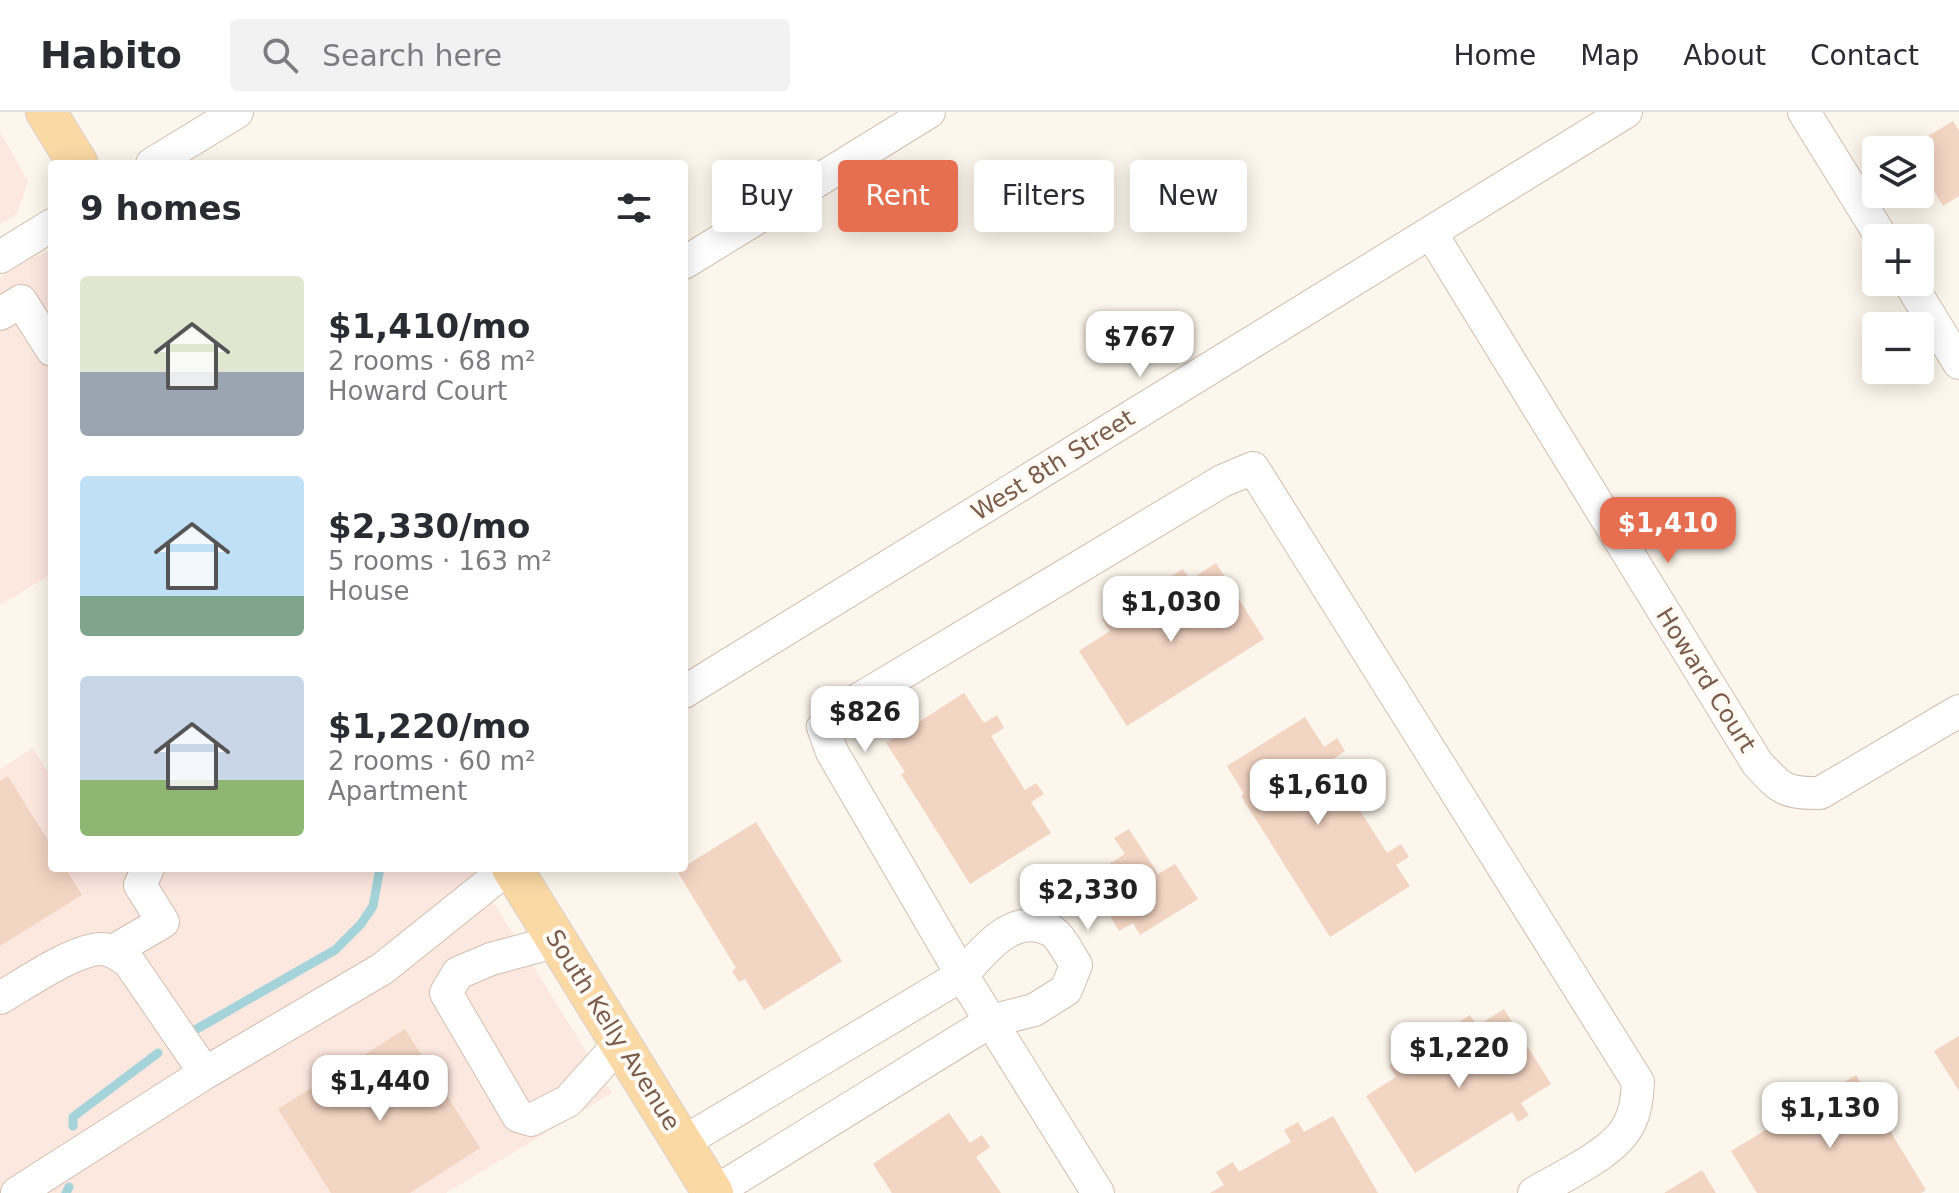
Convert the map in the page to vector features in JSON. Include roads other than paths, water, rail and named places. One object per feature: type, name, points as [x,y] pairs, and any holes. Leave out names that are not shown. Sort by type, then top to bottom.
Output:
[{"type":"main road","points":[[46,112],[76,160]]},
{"type":"main road","name":"South Kelly Avenue","points":[[513,872],[713,1193]]},
{"type":"street","points":[[159,160],[237,112]]},
{"type":"street","points":[[688,261],[929,112]]},
{"type":"street","name":"West 8th Street","points":[[688,690],[1626,112]]},
{"type":"street","points":[[1804,112],[1873,224]]},
{"type":"street","points":[[0,257],[48,227]]},
{"type":"street","name":"Howard Court","points":[[1431,233],[1757,763],[1776,783],[1794,794],[1820,793],[1959,711]]},
{"type":"street","points":[[1918,296],[1959,363]]},
{"type":"street","points":[[0,314],[21,301],[48,344]]},
{"type":"street","points":[[1098,1193],[962,975],[832,752],[823,727],[836,713],[1222,481],[1253,468],[1638,1082],[1637,1103],[1628,1128],[1606,1149],[1534,1193]]},
{"type":"street","points":[[113,951],[163,922],[140,885],[146,872]]},
{"type":"street","points":[[17,1193],[205,1073],[382,969],[505,872]]},
{"type":"street","points":[[682,1143],[962,975],[999,936],[1026,924],[1051,931],[1076,965],[1066,990],[1034,1010],[991,1021],[713,1193]]},
{"type":"street","points":[[558,941],[491,959],[458,973],[446,993],[518,1116],[531,1120],[568,1101],[621,1042]]},
{"type":"street","points":[[0,998],[81,952],[113,951],[129,962],[205,1073]]},
{"type":"waterway","points":[[195,1030],[335,950],[361,924],[373,906],[379,872]]},
{"type":"waterway","points":[[73,1126],[73,1117],[158,1053]]},
{"type":"waterway","points":[[66,1193],[69,1187]]}]
